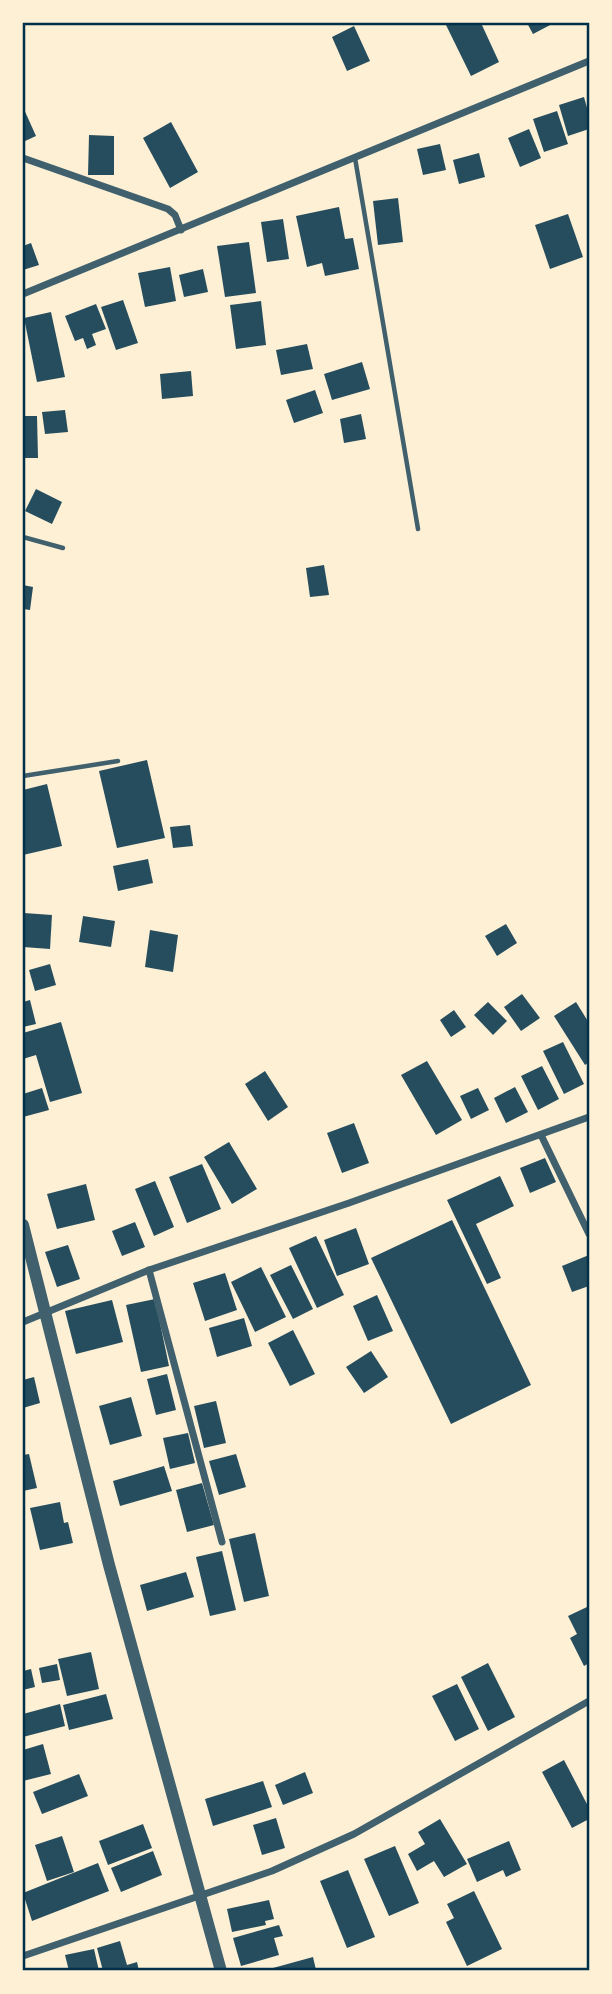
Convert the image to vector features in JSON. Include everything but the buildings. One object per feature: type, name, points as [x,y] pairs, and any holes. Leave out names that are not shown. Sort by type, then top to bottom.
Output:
[{"type":"street","points":[[23,294],[589,61]]},
{"type":"street","points":[[23,158],[168,209],[175,215],[181,230]]},
{"type":"street","points":[[23,1322],[149,1270],[589,1117]]},
{"type":"street","points":[[541,1135],[589,1234]]},
{"type":"street","points":[[23,1225],[44,1314],[221,1971]]},
{"type":"street","points":[[149,1270],[222,1542]]},
{"type":"street","points":[[23,1956],[272,1871],[354,1834],[589,1702]]},
{"type":"lane","points":[[355,158],[418,528]]},
{"type":"lane","points":[[23,537],[63,548]]},
{"type":"lane","points":[[23,776],[118,761]]}]
